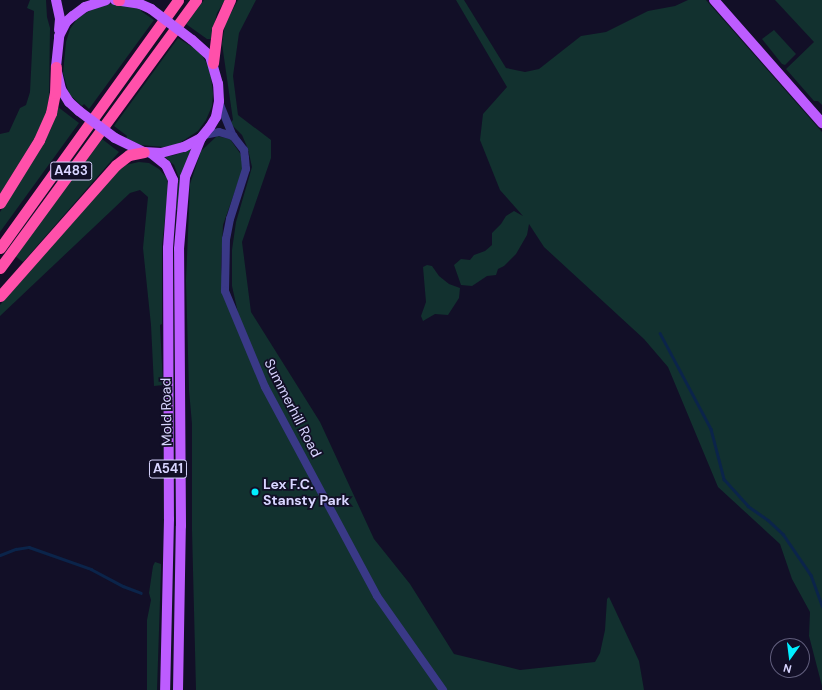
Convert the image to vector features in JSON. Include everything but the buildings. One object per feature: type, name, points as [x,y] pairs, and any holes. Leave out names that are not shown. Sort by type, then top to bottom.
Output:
[{"type":"highway","name":"A483","points":[[0,248],[178,0]]},
{"type":"highway","name":"A483","points":[[0,268],[196,0]]},
{"type":"highway","points":[[213,63],[217,29],[230,0]]},
{"type":"highway","name":"A483","points":[[0,203],[39,140],[51,113],[55,93],[56,67]]},
{"type":"highway","name":"A483","points":[[0,296],[116,165],[129,155],[148,152]]},
{"type":"main road","points":[[56,0],[60,19],[56,67],[63,94],[79,111],[115,138],[148,152],[172,152],[184,147],[202,136]]},
{"type":"main road","points":[[59,36],[66,22],[73,16],[85,7],[106,0]]},
{"type":"main road","points":[[117,0],[140,4],[151,9],[205,50],[213,63],[218,84],[219,101]]},
{"type":"main road","points":[[714,0],[822,124]]},
{"type":"main road","name":"Mold Road","points":[[178,690],[181,526],[179,249],[185,177],[202,136],[216,116],[219,101]]},
{"type":"main road","name":"Mold Road","points":[[148,152],[166,165],[173,180],[168,248],[169,519],[165,690]]},
{"type":"street","name":"Summerhill Road","points":[[219,101],[233,136],[244,150],[246,169],[230,219],[226,238],[225,291],[265,386],[377,596],[443,690]]},
{"type":"street","points":[[202,136],[219,132],[233,136]]},
{"type":"green space","points":[[30,0],[46,0],[47,17],[50,28],[49,97],[46,114],[37,134],[0,194],[0,134],[9,132],[20,108],[26,105],[30,92],[34,11],[27,8]]},
{"type":"green space","points":[[204,0],[225,0],[217,13],[211,39],[207,39],[186,24]]},
{"type":"green space","points":[[238,0],[256,0],[239,33],[233,76],[238,115],[271,140],[271,158],[242,242],[251,312],[320,422],[374,539],[410,584],[454,654],[520,670],[595,662],[600,653],[605,630],[607,599],[609,597],[639,661],[644,690],[196,690],[192,530],[192,424],[189,390],[186,281],[190,184],[201,151],[217,136],[230,139],[242,156],[242,171],[223,225],[221,267],[224,296],[238,313],[232,286],[232,250],[236,222],[252,167],[248,149],[242,135],[230,123],[233,120],[222,44],[225,24]]},
{"type":"green space","points":[[456,0],[464,0],[506,68],[525,72],[539,69],[581,36],[606,32],[648,11],[675,6],[688,0],[706,0],[822,132],[822,686],[809,636],[810,612],[792,579],[780,544],[718,487],[668,367],[644,339],[544,247],[529,224],[527,235],[516,254],[504,266],[498,269],[496,275],[487,276],[472,286],[461,285],[454,265],[461,259],[470,260],[474,255],[485,251],[492,245],[492,233],[501,224],[506,216],[514,211],[523,216],[500,190],[480,140],[483,114],[507,87]]},
{"type":"green space","points":[[775,0],[822,0],[822,105],[818,101],[814,101],[786,69],[814,42]]},
{"type":"green space","points":[[110,4],[125,4],[142,9],[141,11],[154,20],[89,109],[84,104],[82,106],[69,94],[63,73],[66,42],[70,29],[77,19],[95,7]]},
{"type":"green space","points":[[774,30],[796,54],[785,65],[782,64],[762,39]]},
{"type":"green space","points":[[178,38],[200,52],[206,62],[211,76],[213,94],[212,106],[206,120],[198,131],[178,144],[164,147],[140,145],[126,138],[127,136],[114,126]]},
{"type":"green space","points":[[58,107],[79,123],[0,232],[0,212],[51,129]]},
{"type":"green space","points":[[102,139],[119,152],[23,262],[15,256]]},
{"type":"green space","points":[[191,148],[182,177],[179,210],[176,210],[179,178],[174,165],[165,157],[175,155]]},
{"type":"green space","points":[[139,162],[149,163],[159,169],[167,178],[168,191],[162,245],[162,324],[160,325],[163,385],[154,386],[151,325],[143,248],[148,197],[140,190],[130,193],[0,316],[0,305],[117,171],[125,165]]},
{"type":"green space","points":[[427,265],[432,266],[439,276],[449,284],[460,288],[459,298],[448,315],[435,314],[423,321],[421,316],[426,302],[423,267]]},
{"type":"green space","points":[[155,562],[161,564],[157,690],[147,690],[147,620],[151,600],[149,593],[153,566]]},
{"type":"waterway","points":[[660,333],[711,429],[724,479],[748,506],[768,520],[783,534],[811,575],[822,606]]},
{"type":"waterway","points":[[0,555],[16,549],[29,547],[91,569],[123,586],[141,593]]},
{"type":"place","name":"Lex F.C. Stansty Park","points":[[255,492]]}]
